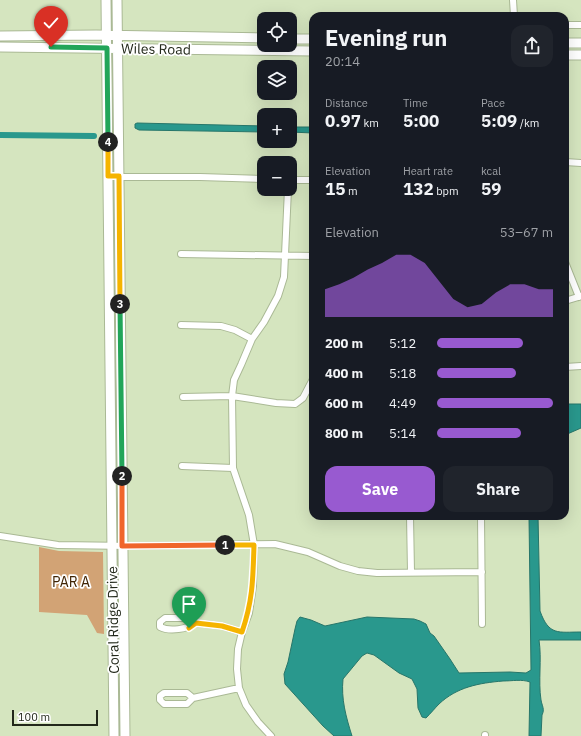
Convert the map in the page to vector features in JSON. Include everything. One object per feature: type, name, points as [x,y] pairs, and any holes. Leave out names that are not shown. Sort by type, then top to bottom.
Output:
[{"type":"main road","name":"Coral Ridge Drive","points":[[106,0],[114,736]]},
{"type":"main road","name":"Coral Ridge Drive","points":[[117,0],[124,736]]},
{"type":"main road","name":"Wiles Road","points":[[0,36],[257,38]]},
{"type":"main road","points":[[297,39],[309,39]]},
{"type":"main road","points":[[569,43],[581,43]]},
{"type":"main road","name":"Wiles Road","points":[[0,47],[309,51]]},
{"type":"main road","points":[[569,55],[581,55]]},
{"type":"street","points":[[513,0],[514,12]]},
{"type":"street","points":[[569,25],[581,26]]},
{"type":"street","points":[[569,162],[581,163]]},
{"type":"street","points":[[108,176],[257,178]]},
{"type":"street","points":[[297,180],[309,180]]},
{"type":"street","points":[[271,736],[254,717],[246,705],[239,688],[237,669],[238,649],[249,613],[253,586],[254,545],[249,515],[233,468],[232,396],[234,380],[252,339],[264,322],[278,296],[284,277],[288,196]]},
{"type":"street","points":[[181,254],[309,256]]},
{"type":"street","points":[[569,271],[580,296],[569,300]]},
{"type":"street","points":[[181,325],[221,326],[235,330],[252,339]]},
{"type":"street","points":[[569,367],[581,366]]},
{"type":"street","points":[[183,396],[232,396],[276,403],[295,404],[309,391]]},
{"type":"street","points":[[182,466],[233,468]]},
{"type":"street","points":[[410,520],[411,572]]},
{"type":"street","points":[[481,520],[482,624]]},
{"type":"street","points":[[0,536],[58,545],[122,546],[274,544],[310,553],[340,566],[358,571],[377,573],[482,572]]},
{"type":"street","points":[[196,623],[189,628],[164,629],[160,627],[160,622],[165,618],[189,618],[196,623],[222,626],[242,632]]},
{"type":"street","points":[[193,698],[187,693],[164,693],[160,696],[160,700],[164,704],[187,704],[193,698],[239,688]]},
{"type":"green space","name":"PAR A","points":[[39,547],[59,551],[103,552],[104,634],[97,633],[87,615],[39,612]]},
{"type":"water","points":[[135,124],[257,126],[257,132],[139,130],[135,128]]},
{"type":"water","points":[[297,127],[309,127],[309,133],[297,132]]},
{"type":"water","points":[[569,404],[581,404],[581,428],[569,433]]},
{"type":"water","points":[[529,520],[538,520],[540,611],[543,619],[551,629],[555,631],[581,632],[581,640],[539,640],[540,693],[543,709],[541,736],[529,736],[530,682],[527,681],[517,680],[494,682],[469,687],[446,698],[426,718],[422,717],[418,708],[417,689],[412,679],[399,673],[374,655],[367,653],[362,656],[343,679],[344,708],[352,736],[334,736],[285,684],[284,674],[297,621],[300,617],[325,626],[367,617],[414,619],[426,624],[430,633],[434,636],[459,673],[526,673],[531,670]]},
{"type":"waterway","points":[[0,135],[94,136]]},
{"type":"route","points":[[51,47],[107,48],[108,176],[119,176],[122,546],[254,545],[253,586],[249,613],[242,632],[222,626],[196,623],[189,628]]}]
